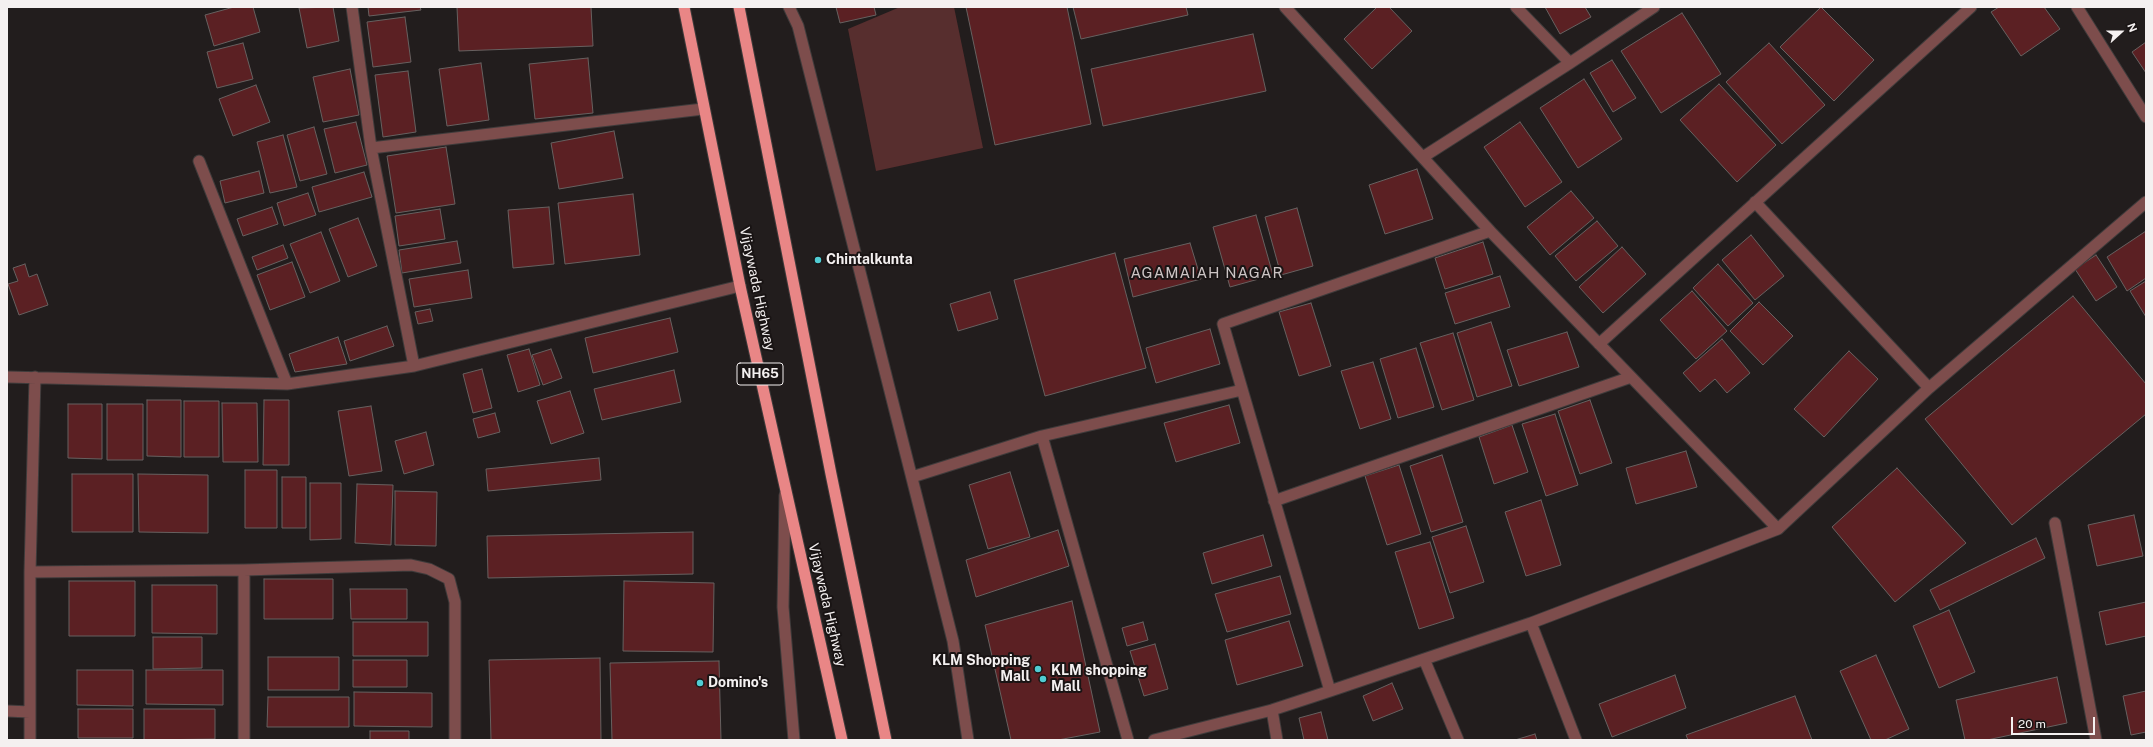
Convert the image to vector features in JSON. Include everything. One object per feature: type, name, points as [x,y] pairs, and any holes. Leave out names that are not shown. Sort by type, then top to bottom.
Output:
[{"type":"highway","name":"Vijaywada Highway","points":[[684,7],[695,55],[703,109],[740,286],[842,740]]},
{"type":"highway","name":"Vijaywada Highway","points":[[739,7],[831,474],[886,740]]},
{"type":"street","points":[[352,7],[371,148],[414,366]]},
{"type":"street","points":[[789,7],[798,26],[953,641],[968,740]]},
{"type":"street","points":[[1284,7],[1490,231],[1778,529]]},
{"type":"street","points":[[1516,7],[1570,63]]},
{"type":"street","points":[[1423,157],[1570,63],[1654,7]]},
{"type":"street","points":[[1599,344],[1971,7]]},
{"type":"street","points":[[2077,7],[2146,117]]},
{"type":"street","points":[[371,148],[703,109]]},
{"type":"street","points":[[199,160],[287,384]]},
{"type":"street","points":[[1755,202],[1929,388]]},
{"type":"street","points":[[1154,740],[1272,710],[1330,692],[1531,623],[1778,529],[1929,388],[2146,202]]},
{"type":"street","points":[[1330,692],[1223,324],[1490,231]]},
{"type":"street","points":[[7,377],[287,384],[414,366],[740,286]]},
{"type":"street","points":[[30,740],[30,572],[35,377]]},
{"type":"street","points":[[1274,501],[1631,377]]},
{"type":"street","points":[[912,477],[1042,436],[1242,390]]},
{"type":"street","points":[[1042,436],[1128,740]]},
{"type":"street","points":[[785,487],[783,607],[794,740]]},
{"type":"street","points":[[2055,523],[2096,740]]},
{"type":"street","points":[[30,572],[244,570],[411,565],[429,569],[449,579],[455,602],[455,740]]},
{"type":"street","points":[[244,570],[244,740]]},
{"type":"street","points":[[1531,623],[1576,740]]},
{"type":"street","points":[[1424,659],[1458,740]]},
{"type":"street","points":[[1272,710],[1277,740]]},
{"type":"street","points":[[7,711],[30,712]]},
{"type":"shaded area","points":[[900,7],[954,7],[983,148],[876,171],[848,29]]},
{"type":"building","points":[[234,7],[253,7],[260,32],[214,46],[205,15]]},
{"type":"building","points":[[333,7],[339,41],[307,48],[299,8]]},
{"type":"building","points":[[368,7],[420,7],[421,10],[369,16]]},
{"type":"building","points":[[457,7],[591,7],[593,46],[459,51]]},
{"type":"building","points":[[836,7],[874,7],[876,15],[840,23]]},
{"type":"building","points":[[966,7],[1067,7],[1091,124],[995,145]]},
{"type":"building","points":[[1073,7],[1186,7],[1188,15],[1081,39]]},
{"type":"building","points":[[1377,7],[1389,7],[1412,31],[1372,69],[1344,39]]},
{"type":"building","points":[[1545,7],[1585,7],[1591,17],[1560,34]]},
{"type":"building","points":[[1821,7],[1874,60],[1834,101],[1780,47]]},
{"type":"building","points":[[1999,7],[2044,7],[2060,29],[2021,56],[1991,12]]},
{"type":"building","points":[[1682,13],[1721,74],[1661,113],[1621,51]]},
{"type":"building","points":[[405,17],[411,62],[373,67],[367,22]]},
{"type":"building","points":[[1253,34],[1266,91],[1103,126],[1091,69]]},
{"type":"building","points":[[2146,42],[2146,73],[2132,52]]},
{"type":"building","points":[[243,43],[253,79],[217,88],[207,52]]},
{"type":"building","points":[[1769,43],[1825,105],[1782,144],[1726,82]]},
{"type":"building","points":[[588,58],[593,113],[535,119],[529,64]]},
{"type":"building","points":[[1612,60],[1636,98],[1613,112],[1590,73]]},
{"type":"building","points":[[481,63],[489,120],[447,126],[439,69]]},
{"type":"building","points":[[350,69],[359,115],[323,122],[313,77]]},
{"type":"building","points":[[408,71],[416,132],[383,137],[375,75]]},
{"type":"building","points":[[1584,79],[1622,139],[1578,168],[1540,108]]},
{"type":"building","points":[[1719,84],[1776,145],[1737,182],[1680,120]]},
{"type":"building","points":[[256,85],[270,122],[233,136],[219,99]]},
{"type":"building","points":[[356,122],[367,165],[335,173],[324,129]]},
{"type":"building","points":[[1520,122],[1562,182],[1525,207],[1484,147]]},
{"type":"building","points":[[314,127],[327,174],[300,181],[287,135]]},
{"type":"building","points":[[614,131],[623,178],[559,189],[551,143]]},
{"type":"building","points":[[283,135],[297,187],[270,193],[257,142]]},
{"type":"building","points":[[446,147],[455,204],[396,213],[387,156]]},
{"type":"building","points":[[1417,169],[1433,219],[1385,234],[1369,185]]},
{"type":"building","points":[[259,171],[264,193],[225,203],[220,181]]},
{"type":"building","points":[[364,172],[372,197],[319,212],[312,187]]},
{"type":"building","points":[[1571,191],[1594,218],[1550,255],[1527,227]]},
{"type":"building","points":[[308,193],[316,215],[284,226],[277,203]]},
{"type":"building","points":[[633,194],[640,255],[565,264],[558,203]]},
{"type":"building","points":[[272,207],[278,224],[243,236],[237,219]]},
{"type":"building","points":[[549,207],[554,264],[513,268],[508,210]]},
{"type":"building","points":[[1297,208],[1313,266],[1281,275],[1265,217]]},
{"type":"building","points":[[440,209],[445,239],[399,246],[395,216]]},
{"type":"building","points":[[1256,215],[1273,275],[1230,287],[1213,227]]},
{"type":"building","points":[[358,218],[377,266],[348,277],[329,229]]},
{"type":"building","points":[[1597,221],[1618,246],[1576,281],[1555,256]]},
{"type":"building","points":[[2146,231],[2146,278],[2127,291],[2107,257]]},
{"type":"building","points":[[321,232],[340,281],[310,293],[290,244]]},
{"type":"building","points":[[1751,235],[1784,276],[1755,300],[1722,260]]},
{"type":"building","points":[[457,241],[461,263],[402,273],[399,250]]},
{"type":"building","points":[[1483,242],[1493,274],[1445,289],[1435,258]]},
{"type":"building","points":[[1190,243],[1201,279],[1133,297],[1124,259]]},
{"type":"building","points":[[283,245],[288,258],[257,270],[252,257]]},
{"type":"building","points":[[1622,247],[1646,274],[1603,313],[1579,287]]},
{"type":"building","points":[[1115,253],[1146,368],[1045,396],[1014,280]]},
{"type":"building","points":[[2096,255],[2117,287],[2096,301],[2075,269]]},
{"type":"building","points":[[292,262],[305,297],[270,310],[257,275]]},
{"type":"building","points":[[25,264],[29,277],[37,274],[48,305],[19,315],[8,284],[18,281],[13,268]]},
{"type":"building","points":[[1718,264],[1753,303],[1728,326],[1693,288]]},
{"type":"building","points":[[468,270],[472,298],[414,307],[409,279]]},
{"type":"building","points":[[1500,276],[1510,307],[1455,324],[1445,293]]},
{"type":"building","points":[[2146,281],[2146,317],[2130,291]]},
{"type":"building","points":[[1692,291],[1727,331],[1696,359],[1660,320]]},
{"type":"building","points":[[990,292],[998,319],[958,331],[950,304]]},
{"type":"building","points":[[2073,296],[2146,384],[2146,414],[2012,525],[1925,419]]},
{"type":"building","points":[[1759,302],[1793,336],[1763,365],[1730,331]]},
{"type":"building","points":[[1311,303],[1331,366],[1299,376],[1279,312]]},
{"type":"building","points":[[430,309],[433,321],[418,324],[415,312]]},
{"type":"building","points":[[670,318],[678,352],[593,373],[585,338]]},
{"type":"building","points":[[1491,322],[1512,386],[1477,397],[1457,333]]},
{"type":"building","points":[[387,326],[394,346],[350,361],[344,341]]},
{"type":"building","points":[[1210,329],[1220,364],[1156,383],[1146,348]]},
{"type":"building","points":[[1567,332],[1579,367],[1519,386],[1507,350]]},
{"type":"building","points":[[1453,333],[1474,400],[1442,410],[1420,343]]},
{"type":"building","points":[[338,337],[347,364],[295,372],[289,354]]},
{"type":"building","points":[[1722,339],[1750,373],[1727,393],[1715,379],[1700,392],[1683,373]]},
{"type":"building","points":[[1416,348],[1434,407],[1398,418],[1380,359]]},
{"type":"building","points":[[529,349],[540,385],[518,392],[507,355]]},
{"type":"building","points":[[551,349],[562,378],[543,385],[532,355]]},
{"type":"building","points":[[1849,351],[1878,379],[1824,437],[1794,409]]},
{"type":"building","points":[[1373,362],[1391,419],[1360,429],[1341,371]]},
{"type":"building","points":[[482,369],[492,408],[473,413],[463,374]]},
{"type":"building","points":[[674,370],[681,402],[602,420],[594,389]]},
{"type":"building","points":[[570,391],[584,433],[551,444],[537,401]]},
{"type":"building","points":[[147,400],[181,400],[181,457],[147,456]]},
{"type":"building","points":[[264,400],[289,400],[289,465],[263,465]]},
{"type":"building","points":[[1590,400],[1612,463],[1580,474],[1558,411]]},
{"type":"building","points":[[184,401],[219,401],[219,457],[184,457]]},
{"type":"building","points":[[222,403],[257,403],[258,462],[223,462]]},
{"type":"building","points":[[68,404],[102,404],[102,459],[68,458]]},
{"type":"building","points":[[107,404],[143,404],[143,460],[107,460]]},
{"type":"building","points":[[1229,405],[1240,443],[1176,462],[1164,423]]},
{"type":"building","points":[[371,406],[382,471],[349,476],[338,411]]},
{"type":"building","points":[[495,413],[500,432],[478,438],[473,419]]},
{"type":"building","points":[[1555,414],[1578,485],[1546,496],[1522,424]]},
{"type":"building","points":[[1512,425],[1528,472],[1494,484],[1479,437]]},
{"type":"building","points":[[426,432],[434,465],[404,474],[395,441]]},
{"type":"building","points":[[1686,451],[1697,487],[1636,504],[1626,468]]},
{"type":"building","points":[[1442,455],[1463,522],[1431,532],[1410,466]]},
{"type":"building","points":[[599,458],[601,480],[488,491],[486,469]]},
{"type":"building","points":[[1399,465],[1421,534],[1387,545],[1365,476]]},
{"type":"building","points":[[1897,468],[1966,543],[1895,602],[1832,527]]},
{"type":"building","points":[[245,470],[277,470],[277,528],[245,528]]},
{"type":"building","points":[[1010,472],[1030,537],[988,549],[969,485]]},
{"type":"building","points":[[72,474],[133,474],[133,532],[72,532]]},
{"type":"building","points":[[138,474],[208,475],[208,533],[139,532]]},
{"type":"building","points":[[282,477],[306,477],[306,528],[282,528]]},
{"type":"building","points":[[310,483],[341,483],[341,539],[310,540]]},
{"type":"building","points":[[357,484],[393,485],[391,545],[355,543]]},
{"type":"building","points":[[395,491],[437,492],[436,546],[395,545]]},
{"type":"building","points":[[1541,500],[1561,565],[1526,576],[1505,512]]},
{"type":"building","points":[[2134,515],[2143,556],[2097,566],[2088,525]]},
{"type":"building","points":[[1466,526],[1484,582],[1450,593],[1432,537]]},
{"type":"building","points":[[1058,530],[1069,566],[976,597],[966,560]]},
{"type":"building","points":[[693,532],[693,574],[488,578],[487,536]]},
{"type":"building","points":[[1263,535],[1272,566],[1212,584],[1203,553]]},
{"type":"building","points":[[2036,538],[2045,558],[1940,610],[1930,590]]},
{"type":"building","points":[[1430,542],[1454,618],[1419,629],[1395,552]]},
{"type":"building","points":[[1280,576],[1291,614],[1227,632],[1215,594]]},
{"type":"building","points":[[264,579],[333,579],[333,619],[264,619]]},
{"type":"building","points":[[69,581],[135,581],[135,636],[69,636]]},
{"type":"building","points":[[624,581],[714,583],[713,652],[623,651]]},
{"type":"building","points":[[152,585],[217,585],[217,634],[152,633]]},
{"type":"building","points":[[350,589],[407,589],[407,619],[351,619]]},
{"type":"building","name":"KLM shopping Mall","points":[[1072,601],[1100,732],[1058,740],[1011,740],[985,625]]},
{"type":"building","points":[[2146,602],[2146,636],[2106,645],[2099,612]]},
{"type":"building","points":[[1949,610],[1975,672],[1939,688],[1913,626]]},
{"type":"building","points":[[1289,621],[1303,666],[1237,685],[1225,640]]},
{"type":"building","points":[[353,622],[428,622],[428,656],[353,656]]},
{"type":"building","points":[[1143,622],[1148,640],[1127,646],[1122,628]]},
{"type":"building","points":[[153,637],[202,637],[202,668],[153,669]]},
{"type":"building","points":[[1155,644],[1168,689],[1144,696],[1130,651]]},
{"type":"building","points":[[1876,655],[1909,729],[1885,740],[1871,740],[1840,671]]},
{"type":"building","points":[[268,657],[339,657],[339,690],[268,690]]},
{"type":"building","points":[[600,658],[601,740],[491,740],[489,660]]},
{"type":"building","points":[[353,660],[407,660],[407,687],[353,687]]},
{"type":"building","points":[[719,661],[721,740],[612,740],[610,663]]},
{"type":"building","points":[[77,670],[133,670],[133,706],[77,705]]},
{"type":"building","points":[[146,670],[223,670],[223,705],[146,704]]},
{"type":"building","points":[[1675,675],[1686,708],[1612,737],[1599,704]]},
{"type":"building","points":[[2057,677],[2067,723],[1987,740],[1965,740],[1956,700]]},
{"type":"building","points":[[1392,683],[1403,709],[1373,721],[1363,696]]},
{"type":"building","points":[[2146,691],[2146,732],[2131,735],[2123,696]]},
{"type":"building","points":[[354,692],[432,693],[432,727],[354,726]]},
{"type":"building","points":[[1795,696],[1812,740],[1688,740],[1686,735]]},
{"type":"building","points":[[268,697],[349,697],[349,727],[267,727]]},
{"type":"building","points":[[78,709],[133,709],[133,738],[78,738]]},
{"type":"building","points":[[144,709],[215,709],[215,739],[144,740]]},
{"type":"building","points":[[1321,712],[1328,740],[1304,740],[1299,718]]},
{"type":"building","points":[[370,731],[409,731],[409,740],[370,740]]},
{"type":"building","points":[[1535,734],[1537,740],[1515,740]]},
{"type":"place","name":"Chintalkunta","points":[[818,260]]},
{"type":"place","name":"KLM Shopping Mall","points":[[1038,669]]},
{"type":"place","name":"KLM shopping Mall","points":[[1043,679]]},
{"type":"place","name":"Domino's","points":[[700,683]]},
{"type":"district","name":"AGAMAIAH NAGAR","points":[[1207,273]]}]
